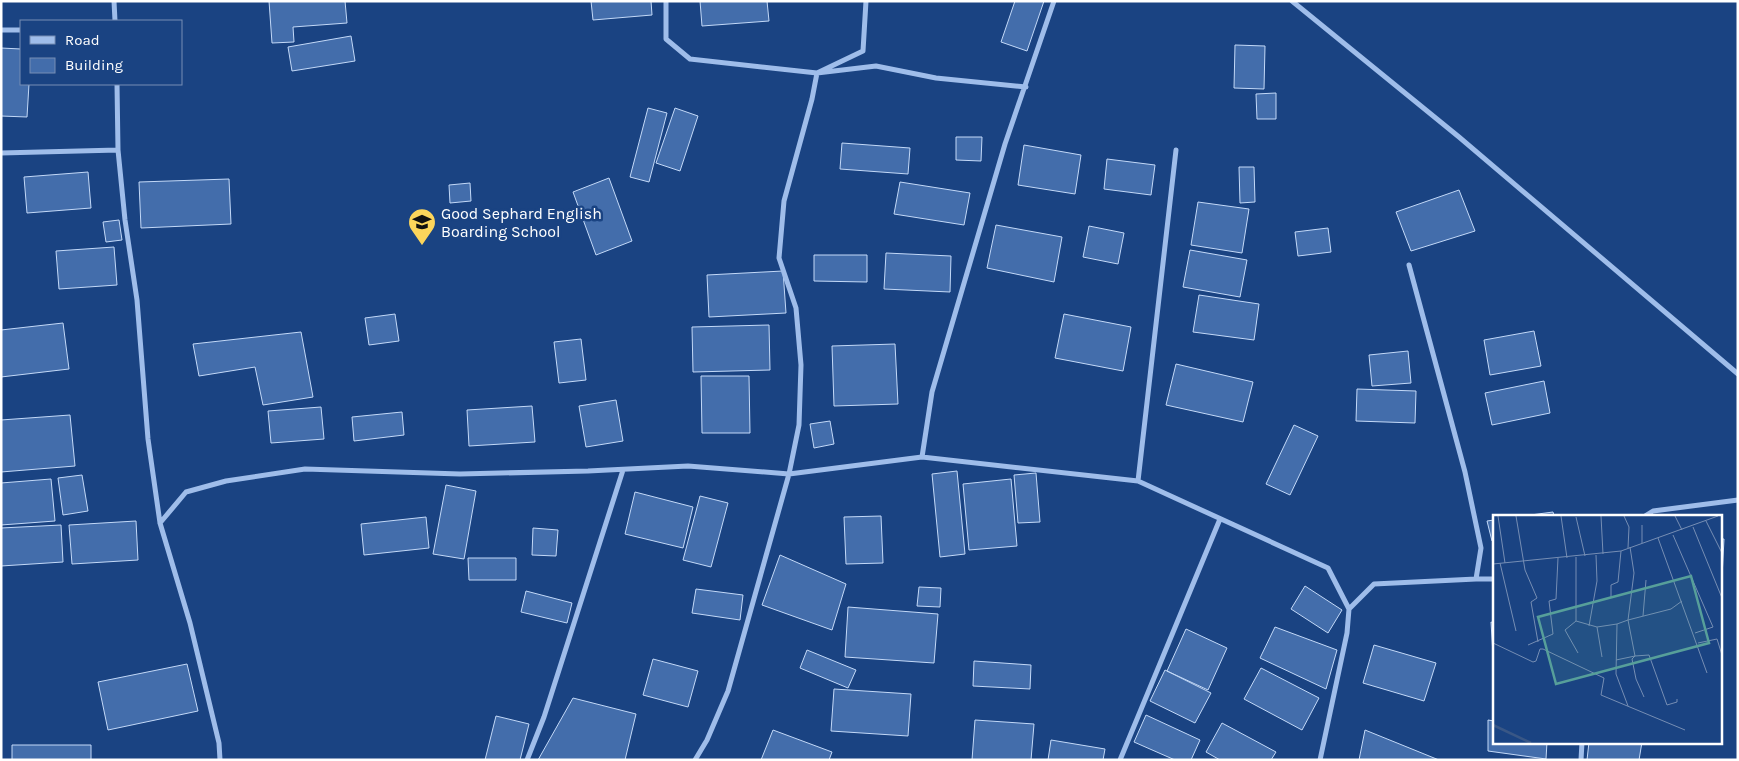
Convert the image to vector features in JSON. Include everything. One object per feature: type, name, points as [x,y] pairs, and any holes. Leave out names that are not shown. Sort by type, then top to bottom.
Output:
[{"type":"street","points":[[114,1],[115,20]]},
{"type":"street","points":[[666,1],[666,39],[690,59],[817,73],[876,66],[936,78],[1026,87]]},
{"type":"street","points":[[817,73],[863,51],[866,1]]},
{"type":"street","points":[[922,456],[932,392],[1005,144],[1054,1]]},
{"type":"street","points":[[1292,1],[1459,137],[1738,374]]},
{"type":"street","points":[[1,30],[20,30]]},
{"type":"street","points":[[695,760],[707,740],[728,691],[789,474],[799,425],[801,365],[796,308],[779,258],[784,200],[812,99],[817,73]]},
{"type":"street","points":[[117,85],[118,150],[125,220],[137,300],[148,439],[160,523],[190,623],[219,743],[220,760]]},
{"type":"street","points":[[1,153],[118,150]]},
{"type":"street","points":[[1138,481],[1176,150]]},
{"type":"street","points":[[1409,265],[1465,472],[1482,548],[1476,579]]},
{"type":"street","points":[[160,523],[186,492],[226,482],[305,469],[460,474],[623,470],[688,466],[789,474],[922,456],[1138,481],[1328,568],[1348,609],[1347,633],[1320,760]]},
{"type":"street","points":[[527,760],[544,717],[623,470]]},
{"type":"street","points":[[1647,515],[1654,511],[1738,500]]},
{"type":"street","points":[[1120,760],[1220,519]]},
{"type":"street","points":[[1348,609],[1374,584],[1493,579]]},
{"type":"street","points":[[1581,760],[1582,744]]},
{"type":"building","points":[[269,1],[345,1],[347,23],[293,27],[294,42],[272,43]]},
{"type":"building","points":[[591,1],[651,1],[652,15],[593,20]]},
{"type":"building","points":[[700,1],[767,1],[769,21],[702,26]]},
{"type":"building","points":[[1015,1],[1044,1],[1027,51],[1001,42]]},
{"type":"building","points":[[351,36],[355,61],[292,71],[288,47]]},
{"type":"building","points":[[1235,45],[1265,46],[1264,89],[1234,88]]},
{"type":"building","points":[[1,48],[20,49],[20,85],[29,85],[27,117],[1,116]]},
{"type":"building","points":[[1276,93],[1276,119],[1257,119],[1256,94]]},
{"type":"building","points":[[648,108],[667,113],[649,182],[630,177]]},
{"type":"building","points":[[675,108],[698,116],[680,171],[656,163]]},
{"type":"building","points":[[956,137],[982,137],[981,161],[956,160]]},
{"type":"building","points":[[842,143],[910,148],[908,174],[840,169]]},
{"type":"building","points":[[1024,145],[1081,155],[1075,194],[1018,185]]},
{"type":"building","points":[[1107,159],[1155,165],[1151,195],[1104,189]]},
{"type":"building","points":[[1239,167],[1254,167],[1255,202],[1240,203]]},
{"type":"building","points":[[88,172],[91,208],[27,213],[24,177]]},
{"type":"building","points":[[609,178],[632,241],[596,255],[573,192]]},
{"type":"building","points":[[229,179],[231,224],[141,228],[139,182]]},
{"type":"building","points":[[900,182],[970,193],[964,225],[894,214]]},
{"type":"building","points":[[470,183],[471,201],[450,203],[449,185]]},
{"type":"building","points":[[1459,190],[1475,231],[1411,251],[1396,212]]},
{"type":"building","points":[[1198,202],[1249,209],[1242,253],[1191,245]]},
{"type":"building","points":[[119,220],[122,240],[106,242],[103,222]]},
{"type":"building","points":[[996,225],[1062,237],[1054,282],[987,268]]},
{"type":"building","points":[[1089,226],[1124,233],[1118,264],[1083,257]]},
{"type":"building","points":[[1328,228],[1331,252],[1298,256],[1295,232]]},
{"type":"building","points":[[114,247],[117,285],[59,289],[56,251]]},
{"type":"building","points":[[1190,250],[1247,260],[1240,297],[1183,287]]},
{"type":"building","points":[[886,253],[951,256],[950,292],[884,289]]},
{"type":"building","points":[[814,255],[867,255],[867,282],[814,281]]},
{"type":"building","points":[[783,271],[786,313],[709,317],[707,275]]},
{"type":"building","points":[[1199,295],[1259,304],[1254,340],[1193,332]]},
{"type":"building","points":[[395,314],[399,341],[369,345],[365,318]]},
{"type":"building","points":[[1064,314],[1131,327],[1123,371],[1055,358]]},
{"type":"building","points":[[63,323],[69,369],[1,377],[1,330]]},
{"type":"building","points":[[769,325],[770,370],[693,372],[692,327]]},
{"type":"building","points":[[1534,331],[1541,366],[1490,375],[1484,340]]},
{"type":"building","points":[[301,332],[313,397],[263,405],[255,367],[199,376],[193,344]]},
{"type":"building","points":[[581,339],[586,380],[559,383],[554,342]]},
{"type":"building","points":[[895,344],[898,404],[834,406],[832,346]]},
{"type":"building","points":[[1408,351],[1411,383],[1372,386],[1369,355]]},
{"type":"building","points":[[1176,364],[1253,382],[1243,422],[1166,405]]},
{"type":"building","points":[[701,376],[749,376],[750,433],[702,433]]},
{"type":"building","points":[[1544,381],[1550,413],[1492,425],[1485,393]]},
{"type":"building","points":[[1357,389],[1416,391],[1415,423],[1356,421]]},
{"type":"building","points":[[616,400],[623,441],[586,447],[579,406]]},
{"type":"building","points":[[532,406],[535,442],[469,446],[467,410]]},
{"type":"building","points":[[321,407],[324,439],[271,443],[268,411]]},
{"type":"building","points":[[402,412],[404,435],[354,441],[352,417]]},
{"type":"building","points":[[70,415],[75,466],[1,472],[1,420]]},
{"type":"building","points":[[830,421],[834,444],[814,448],[810,424]]},
{"type":"building","points":[[1294,425],[1318,436],[1290,495],[1266,484]]},
{"type":"building","points":[[957,471],[965,554],[940,557],[932,474]]},
{"type":"building","points":[[1036,473],[1040,522],[1018,523],[1014,475]]},
{"type":"building","points":[[82,475],[88,511],[63,515],[58,478]]},
{"type":"building","points":[[51,479],[55,521],[1,525],[1,483]]},
{"type":"building","points":[[1011,479],[1017,546],[969,550],[963,484]]},
{"type":"building","points":[[446,485],[476,491],[464,559],[433,554]]},
{"type":"building","points":[[635,492],[693,507],[683,548],[625,534]]},
{"type":"building","points":[[700,496],[728,503],[711,567],[683,560]]},
{"type":"building","points":[[1553,512],[1554,515],[1530,515]]},
{"type":"building","points":[[881,516],[883,563],[846,564],[844,517]]},
{"type":"building","points":[[426,517],[429,548],[364,555],[361,524]]},
{"type":"building","points":[[1493,520],[1493,541],[1492,541],[1487,521]]},
{"type":"building","points":[[136,521],[138,560],[72,564],[69,525]]},
{"type":"building","points":[[61,525],[63,562],[1,566],[1,528]]},
{"type":"building","points":[[533,528],[558,530],[556,556],[532,555]]},
{"type":"building","points":[[1722,539],[1724,539],[1722,577]]},
{"type":"building","points":[[780,555],[846,584],[832,630],[762,605]]},
{"type":"building","points":[[468,558],[516,558],[516,580],[469,580]]},
{"type":"building","points":[[1305,586],[1342,610],[1328,633],[1291,609]]},
{"type":"building","points":[[919,587],[941,588],[940,607],[917,606]]},
{"type":"building","points":[[696,589],[743,595],[740,620],[692,613]]},
{"type":"building","points":[[526,591],[572,603],[567,623],[521,612]]},
{"type":"building","points":[[848,607],[938,614],[934,663],[845,657]]},
{"type":"building","points":[[1491,622],[1493,623],[1493,655]]},
{"type":"building","points":[[1275,627],[1337,650],[1326,689],[1260,658]]},
{"type":"building","points":[[1186,629],[1227,648],[1208,690],[1167,671]]},
{"type":"building","points":[[1374,645],[1436,663],[1424,701],[1363,683]]},
{"type":"building","points":[[807,650],[856,670],[848,688],[800,668]]},
{"type":"building","points":[[653,659],[698,671],[688,707],[643,695]]},
{"type":"building","points":[[974,661],[1031,665],[1030,689],[973,686]]},
{"type":"building","points":[[187,664],[198,711],[108,730],[98,682]]},
{"type":"building","points":[[1261,668],[1319,698],[1302,730],[1244,699]]},
{"type":"building","points":[[1165,670],[1211,693],[1195,723],[1150,701]]},
{"type":"building","points":[[834,689],[911,694],[908,736],[831,731]]},
{"type":"building","points":[[573,698],[636,714],[625,760],[538,760]]},
{"type":"building","points":[[1146,715],[1200,740],[1191,760],[1175,760],[1134,742]]},
{"type":"building","points":[[496,716],[529,724],[520,760],[485,760]]},
{"type":"building","points":[[975,720],[1034,724],[1031,760],[972,760]]},
{"type":"building","points":[[1488,720],[1493,721],[1493,744],[1547,744],[1546,759],[1488,751]]},
{"type":"building","points":[[1222,723],[1276,752],[1271,760],[1220,760],[1206,752]]},
{"type":"building","points":[[773,730],[832,752],[829,760],[761,760]]},
{"type":"building","points":[[1365,730],[1439,760],[1359,760]]},
{"type":"building","points":[[1051,740],[1105,749],[1103,760],[1048,760]]},
{"type":"building","points":[[1589,744],[1642,744],[1639,760],[1587,760]]},
{"type":"building","points":[[12,745],[91,745],[91,760],[12,760]]},
{"type":"place","name":"Good Sephard English Boarding School","points":[[422,246]]}]
